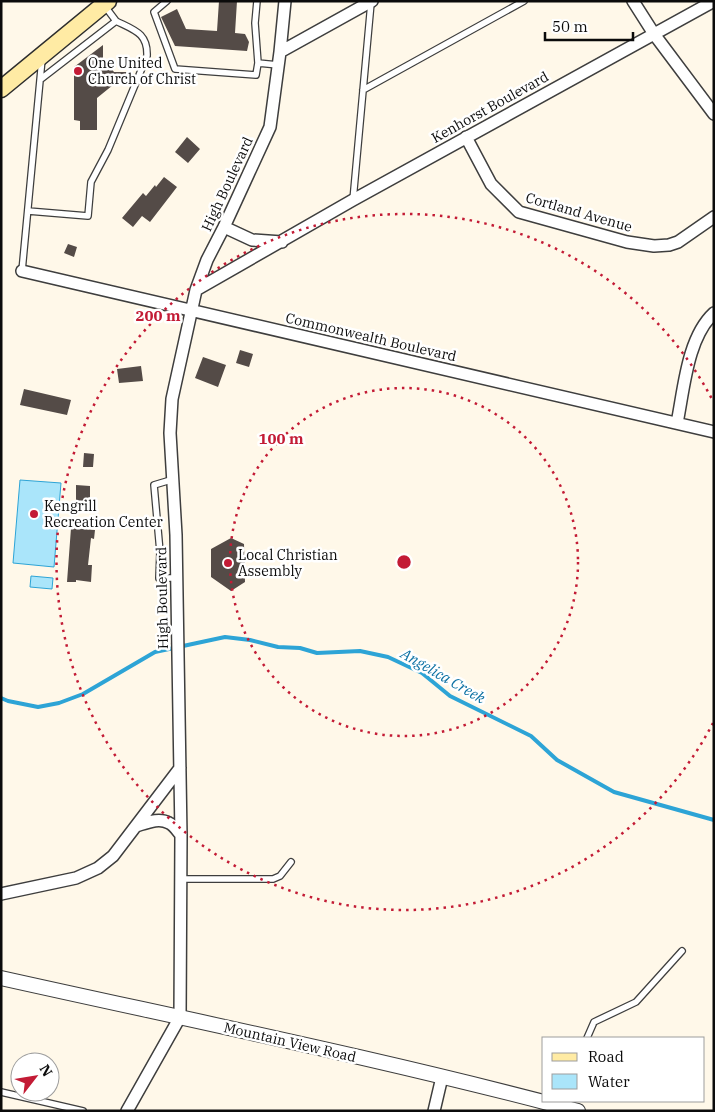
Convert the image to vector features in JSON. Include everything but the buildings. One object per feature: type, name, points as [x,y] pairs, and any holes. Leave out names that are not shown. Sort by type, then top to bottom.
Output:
[{"type":"main road","points":[[1,89],[106,3]]},
{"type":"street","name":"High Boulevard","points":[[127,1111],[180,1017],[181,836],[177,578],[174,479],[170,433],[172,399],[196,290],[207,260],[270,127],[285,1]]},
{"type":"street","points":[[633,1],[654,34],[713,110]]},
{"type":"street","name":"Kenhorst Boulevard","points":[[196,290],[353,200],[714,1]]},
{"type":"street","points":[[280,52],[371,2]]},
{"type":"street","name":"Cortland Avenue","points":[[466,138],[491,184],[519,212],[627,242],[654,246],[678,242],[714,217]]},
{"type":"street","points":[[224,227],[252,240],[282,242]]},
{"type":"street","name":"Commonwealth Boulevard","points":[[22,271],[714,432]]},
{"type":"street","points":[[676,424],[694,343],[704,324],[714,313]]},
{"type":"street","points":[[1,894],[87,874],[98,868],[113,856],[180,768]]},
{"type":"street","points":[[136,826],[151,821],[161,821],[170,823],[181,836]]},
{"type":"street","name":"Mountain View Road","points":[[1,978],[542,1100]]},
{"type":"street","points":[[434,1111],[442,1077]]},
{"type":"street","name":"Mountain View Road","points":[[553,1102],[575,1107]]},
{"type":"lane","points":[[167,1],[154,12],[176,69],[256,75],[258,63],[255,23],[256,1]]},
{"type":"lane","points":[[363,90],[524,1]]},
{"type":"lane","points":[[353,200],[371,2]]},
{"type":"lane","points":[[28,210],[88,216],[91,182],[108,150],[147,56],[144,38],[138,32],[116,21],[106,3]]},
{"type":"lane","points":[[40,79],[116,21]]},
{"type":"lane","points":[[22,271],[43,55]]},
{"type":"lane","points":[[258,63],[278,65]]},
{"type":"lane","points":[[174,479],[154,484],[160,552],[159,578],[177,578]]},
{"type":"lane","points":[[181,878],[273,879],[280,876],[291,862]]},
{"type":"lane","points":[[587,1037],[594,1022],[636,1002],[682,951]]},
{"type":"lane","points":[[1,1092],[83,1111]]},
{"type":"water","points":[[20,480],[61,483],[54,567],[13,563]]},
{"type":"water","points":[[31,576],[53,578],[52,589],[30,587]]},
{"type":"waterway","name":"Angelica Creek","points":[[1,698],[38,707],[59,703],[83,694],[155,652],[225,637],[250,640],[278,647],[300,648],[317,653],[360,651],[388,657],[422,673],[450,696],[531,736],[557,760],[614,792],[714,820]]},
{"type":"place","name":"One United Church of Christ","points":[[78,71]]},
{"type":"place","name":"Kengrill Recreation Center","points":[[34,514]]},
{"type":"place","name":"Local Christian Assembly","points":[[228,563]]}]
